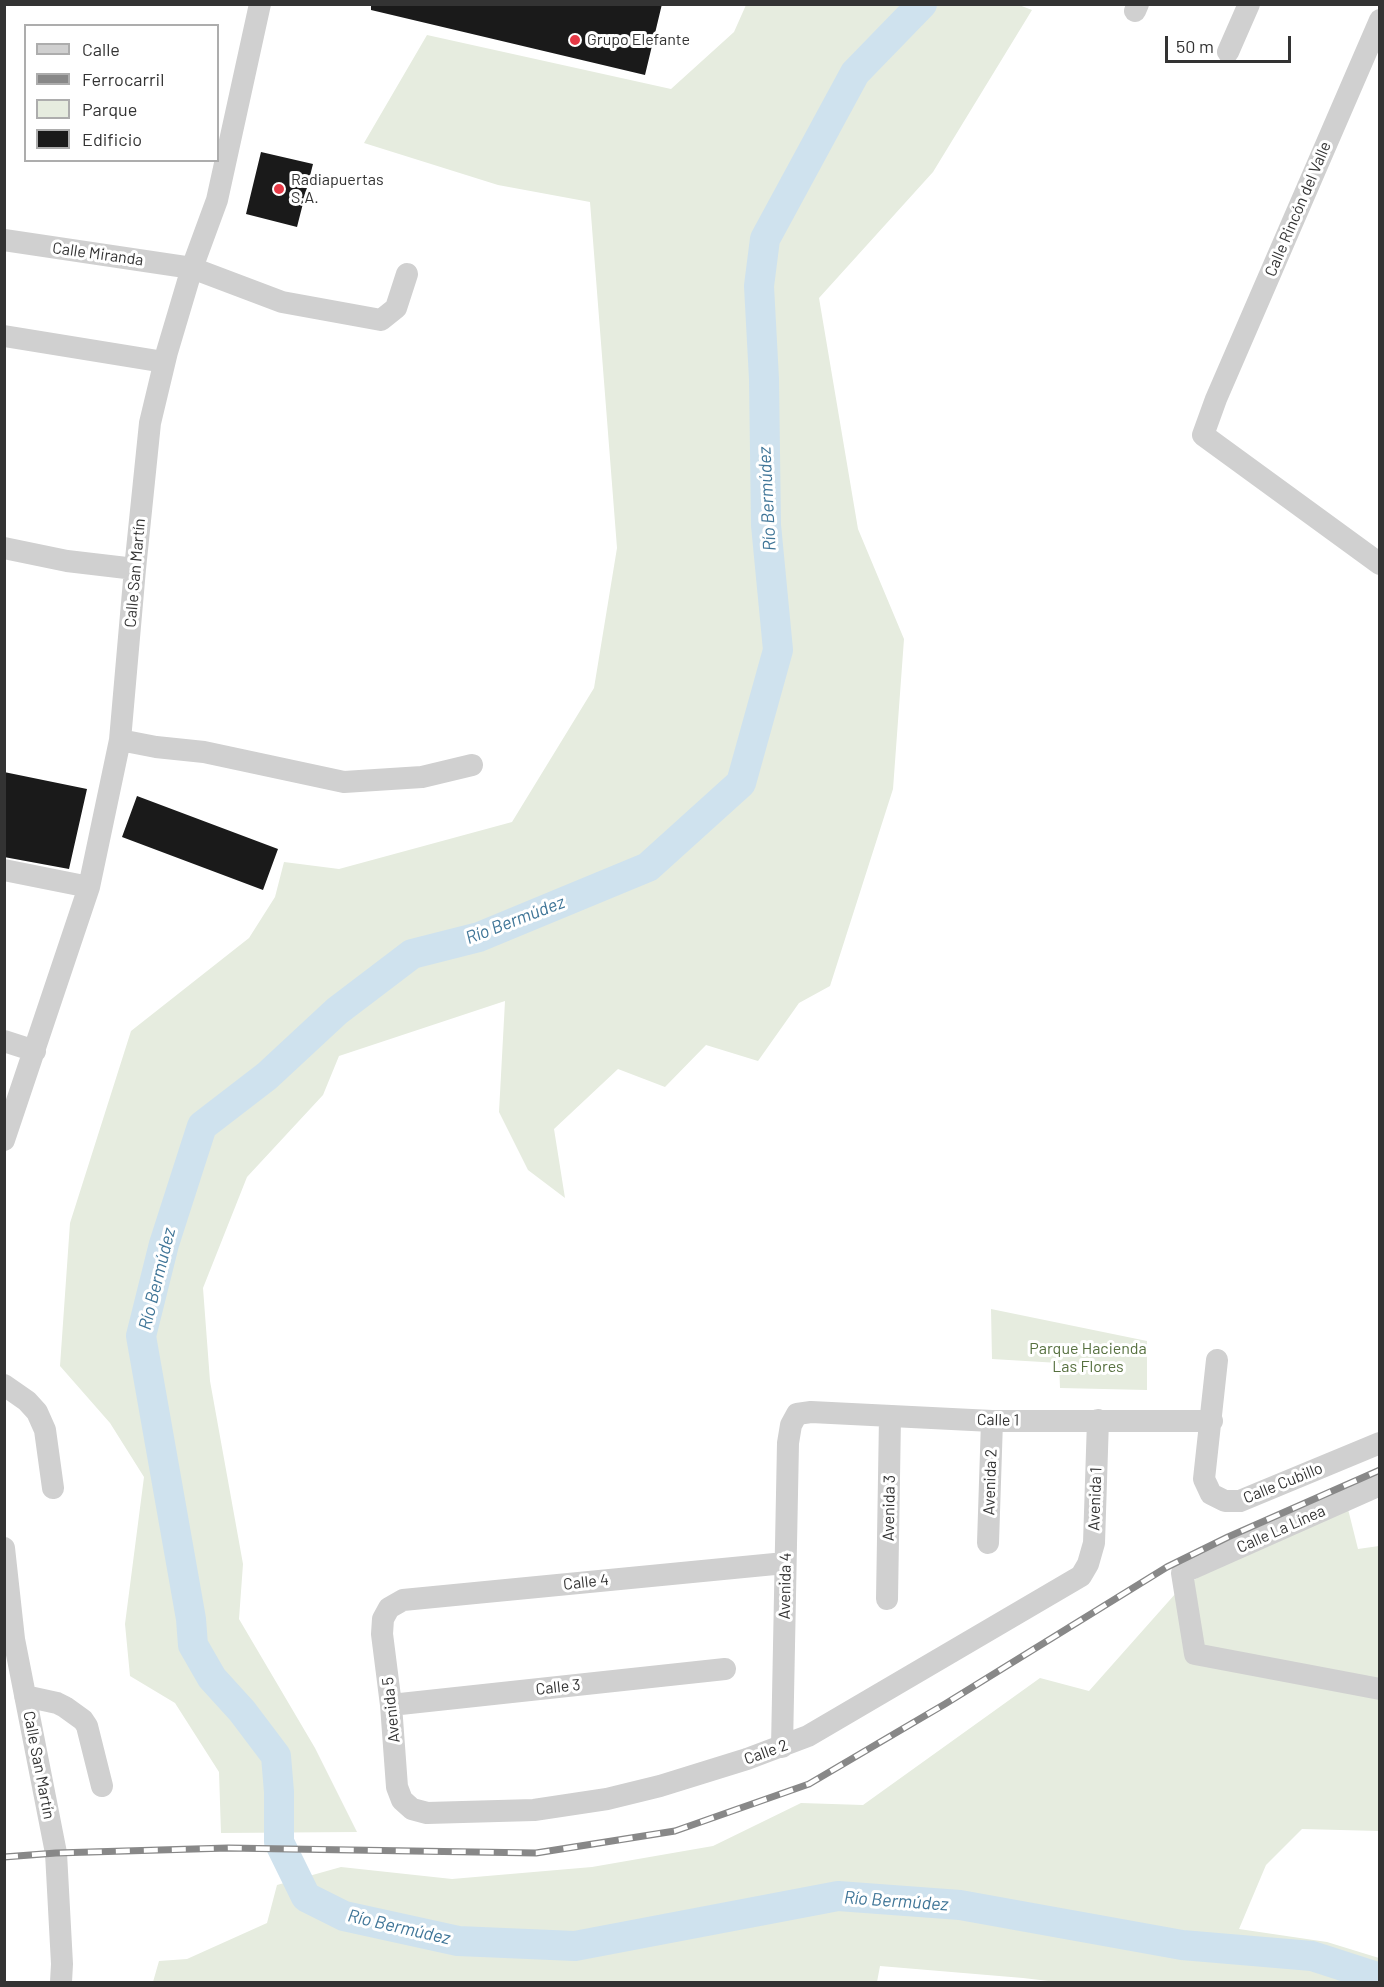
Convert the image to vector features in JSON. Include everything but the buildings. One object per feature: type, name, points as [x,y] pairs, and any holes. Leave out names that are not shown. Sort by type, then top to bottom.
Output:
[{"type":"street","name":"Calle San Martín","points":[[5,1138],[89,887],[120,740],[150,423],[164,362],[192,268],[217,200],[260,4]]},
{"type":"street","points":[[1228,52],[1249,4]]},
{"type":"street","name":"Calle Rincón del Valle","points":[[1380,20],[1216,399],[1203,435],[1380,564]]},
{"type":"street","name":"Calle Miranda","points":[[4,240],[192,268],[282,302],[381,320],[396,308],[407,274]]},
{"type":"street","points":[[4,336],[164,362]]},
{"type":"street","points":[[4,548],[67,561],[135,569]]},
{"type":"street","points":[[120,740],[156,747],[204,752],[344,782],[422,777],[472,765]]},
{"type":"street","points":[[4,870],[89,887]]},
{"type":"street","points":[[4,1041],[35,1051]]},
{"type":"street","name":"Calle Cubillo","points":[[1217,1360],[1204,1479],[1211,1494],[1225,1501],[1240,1501],[1380,1443]]},
{"type":"street","points":[[4,1385],[27,1401],[37,1412],[45,1430],[53,1488]]},
{"type":"street","name":"Calle 1","points":[[791,1425],[797,1414],[811,1412],[992,1421],[1212,1421]]},
{"type":"street","name":"Avenida 3","points":[[887,1599],[890,1417]]},
{"type":"street","name":"Avenida 1","points":[[1082,1576],[1094,1543],[1098,1420]]},
{"type":"street","name":"Avenida 2","points":[[988,1543],[992,1421]]},
{"type":"street","name":"Avenida 4","points":[[782,1747],[788,1443],[791,1425]]},
{"type":"street","name":"Calle La Línea","points":[[1380,1485],[1182,1573],[1195,1654],[1380,1689]]},
{"type":"street","name":"Calle San Martín","points":[[4,1548],[9,1637],[25,1696],[56,1853],[61,1983]]},
{"type":"street","name":"Calle 4","points":[[389,1608],[403,1600],[785,1563]]},
{"type":"street","name":"Calle 2","points":[[412,1809],[427,1813],[534,1810],[607,1799],[660,1786],[782,1747],[808,1736],[1082,1576]]},
{"type":"street","name":"Avenida 5","points":[[389,1608],[383,1619],[382,1634],[398,1786],[402,1800],[412,1809]]},
{"type":"street","name":"Calle 3","points":[[391,1705],[725,1669]]},
{"type":"street","points":[[25,1696],[57,1703],[83,1720],[87,1726],[102,1786]]},
{"type":"green space","points":[[746,5],[1019,5],[1032,10],[933,172],[819,298],[858,529],[904,639],[893,789],[830,986],[799,1003],[758,1061],[706,1045],[665,1087],[618,1069],[554,1129],[565,1198],[528,1170],[499,1112],[505,1001],[339,1056],[323,1095],[247,1177],[203,1288],[210,1381],[243,1564],[239,1619],[315,1748],[357,1832],[221,1833],[219,1772],[175,1703],[130,1676],[125,1624],[144,1477],[110,1423],[60,1366],[70,1223],[131,1031],[249,938],[275,897],[284,862],[339,869],[512,822],[594,688],[617,548],[590,202],[498,185],[364,143],[427,35],[671,89],[734,32]]},
{"type":"green space","name":"Parque Hacienda Las Flores","points":[[991,1309],[1147,1341],[1147,1390],[1060,1388],[1059,1363],[992,1359]]},
{"type":"green space","points":[[1347,1505],[1358,1549],[1379,1546],[1379,1831],[1302,1829],[1266,1865],[1239,1929],[1327,1942],[1379,1958],[1379,1982],[1057,1982],[880,1966],[877,1982],[153,1982],[159,1961],[187,1959],[267,1923],[277,1885],[341,1867],[452,1879],[592,1867],[713,1846],[801,1803],[863,1805],[1040,1678],[1089,1691],[1176,1593],[1218,1563]]},
{"type":"waterway","name":"Río Bermúdez","points":[[922,4],[855,73],[765,239],[759,286],[764,379],[766,525],[778,650],[741,783],[648,867],[479,937],[412,954],[337,1011],[267,1076],[202,1126],[164,1244],[141,1336],[191,1619],[193,1645],[212,1678],[242,1711],[276,1756],[279,1842],[306,1897],[344,1916],[458,1941],[575,1946],[838,1896],[960,1905],[1182,1945],[1312,1956],[1380,1978]]},
{"type":"railway","points":[[4,1857],[56,1853],[228,1848],[536,1853],[675,1831],[809,1784],[945,1704],[1167,1567],[1228,1537],[1380,1470]]},
{"type":"place","name":"Grupo Elefante","points":[[575,40]]},
{"type":"place","name":"Radiapuertas S.A.","points":[[279,189]]}]
